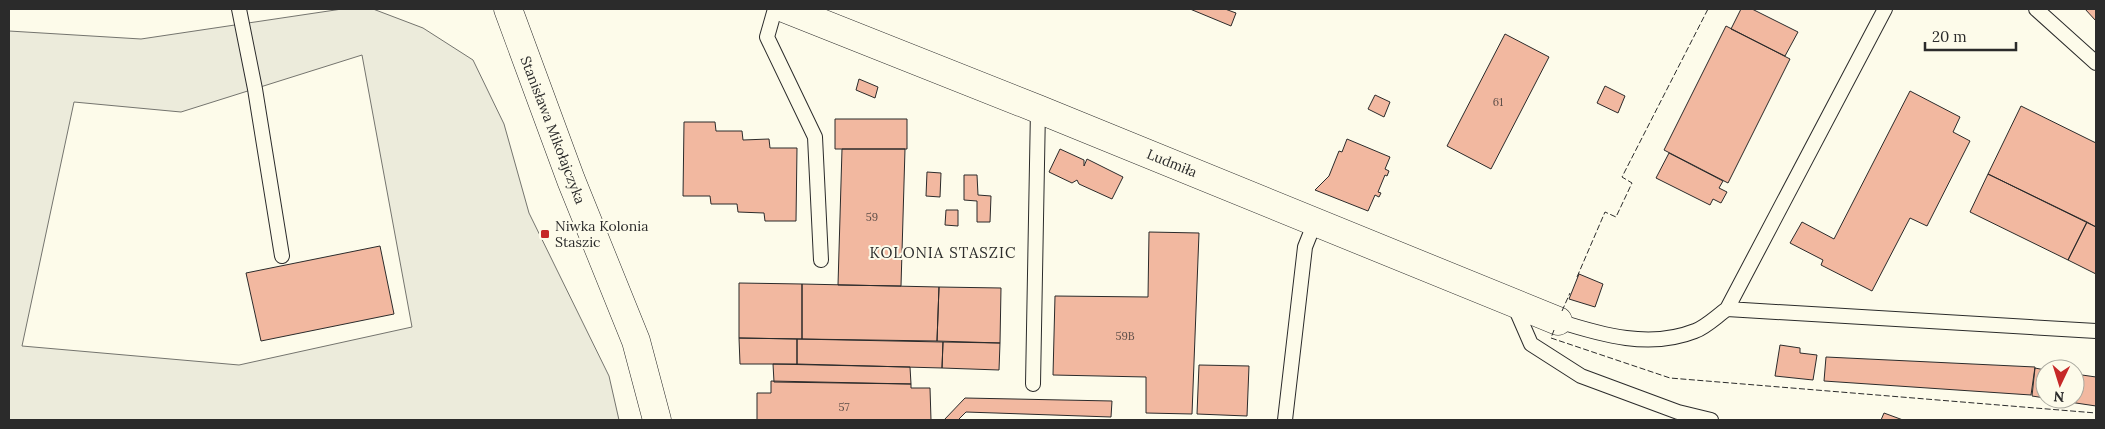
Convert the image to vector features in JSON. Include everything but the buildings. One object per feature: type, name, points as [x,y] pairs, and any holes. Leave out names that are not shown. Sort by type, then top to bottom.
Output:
[{"type":"street","name":"Stanisława Mikołajczyka","points":[[508,9],[570,180],[636,342],[657,420]]},
{"type":"street","name":"Ludmiła","points":[[786,9],[1038,108],[1558,321]]},
{"type":"lane","points":[[239,9],[256,89],[282,256]]},
{"type":"lane","points":[[775,9],[767,37],[815,136],[821,260]]},
{"type":"lane","points":[[1558,321],[1592,332],[1648,341],[1695,331],[1727,309],[1885,9]]},
{"type":"lane","points":[[2036,9],[2096,63]]},
{"type":"lane","points":[[1033,384],[1038,108]]},
{"type":"lane","points":[[1285,420],[1305,247],[1315,222]]},
{"type":"lane","points":[[1513,302],[1532,344],[1581,376],[1678,412],[1711,420]]},
{"type":"lane","points":[[1727,309],[2096,332]]},
{"type":"shaded area","points":[[342,9],[373,9],[423,28],[473,60],[504,124],[529,213],[609,376],[619,420],[9,420],[9,31],[141,39]],"holes":[[[362,55],[412,327],[239,365],[22,346],[74,102],[181,112]]]},
{"type":"fence","points":[[1577,277],[1605,212],[1616,217],[1632,183],[1622,177],[1708,9]]},
{"type":"fence","points":[[1562,311],[1570,293]]},
{"type":"fence","points":[[1554,330],[1551,338],[1670,378],[2096,413]]},
{"type":"place","name":"Niwka Kolonia Staszic","points":[[545,234]]},
{"type":"district","name":"KOLONIA STASZIC","points":[[943,253]]}]
